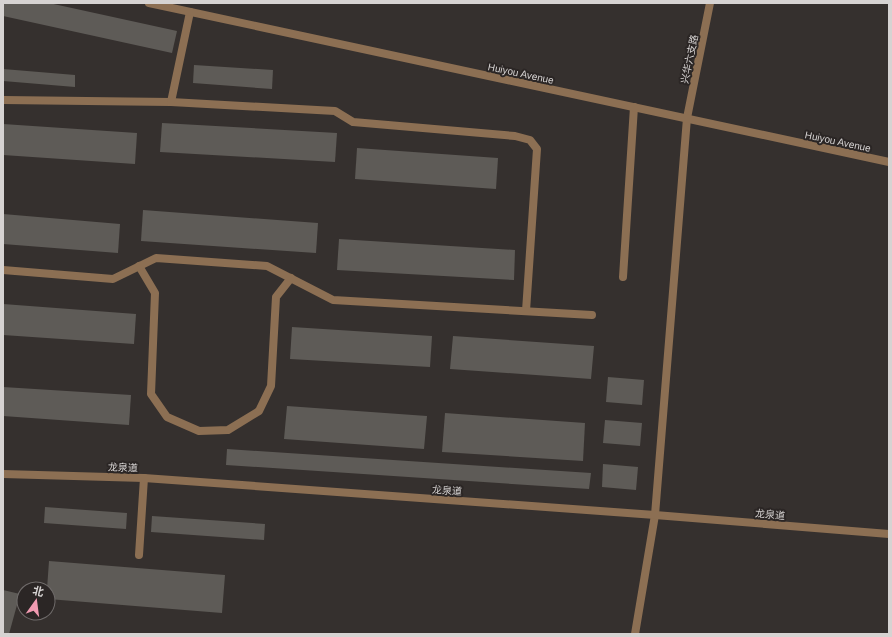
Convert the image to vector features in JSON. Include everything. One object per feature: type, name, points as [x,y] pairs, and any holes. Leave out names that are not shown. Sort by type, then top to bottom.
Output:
[{"type":"street","name":"Huiyou Avenue","points":[[149,3],[889,162]]},
{"type":"street","name":"兴华六支路","points":[[635,634],[655,515],[687,118],[710,3]]},
{"type":"street","points":[[171,102],[190,12]]},
{"type":"street","points":[[3,100],[171,102],[335,111],[353,122],[515,136],[530,140],[537,149],[526,311]]},
{"type":"street","points":[[623,277],[634,107]]},
{"type":"street","points":[[3,270],[113,279],[156,258],[267,266],[334,300],[592,315]]},
{"type":"street","points":[[139,266],[155,294],[151,394],[167,417],[199,431],[228,430],[259,411],[271,386],[276,297],[291,278]]},
{"type":"street","name":"龙泉道","points":[[3,474],[144,478],[655,515],[889,534]]},
{"type":"street","points":[[139,554],[144,478]]},
{"type":"building","points":[[3,3],[49,3],[177,31],[172,53],[3,16]]},
{"type":"building","points":[[194,65],[273,70],[272,89],[193,83]]},
{"type":"building","points":[[3,69],[75,75],[75,87],[3,81]]},
{"type":"building","points":[[162,123],[337,133],[335,162],[160,152]]},
{"type":"building","points":[[3,124],[137,133],[135,164],[3,155]]},
{"type":"building","points":[[357,148],[498,158],[496,189],[355,179]]},
{"type":"building","points":[[143,210],[318,223],[316,253],[141,241]]},
{"type":"building","points":[[3,214],[120,224],[118,253],[3,244]]},
{"type":"building","points":[[339,239],[515,250],[514,280],[337,270]]},
{"type":"building","points":[[3,304],[136,314],[134,344],[3,335]]},
{"type":"building","points":[[292,327],[432,336],[430,367],[290,359]]},
{"type":"building","points":[[453,336],[594,346],[591,379],[450,369]]},
{"type":"building","points":[[608,377],[644,380],[642,405],[606,402]]},
{"type":"building","points":[[3,387],[131,395],[129,425],[3,416]]},
{"type":"building","points":[[287,406],[427,416],[424,449],[284,439]]},
{"type":"building","points":[[445,413],[585,423],[583,461],[442,452]]},
{"type":"building","points":[[605,420],[642,423],[640,446],[603,443]]},
{"type":"building","points":[[227,449],[591,473],[589,489],[226,465]]},
{"type":"building","points":[[603,464],[638,467],[636,490],[602,487]]},
{"type":"building","points":[[45,507],[127,513],[126,529],[44,523]]},
{"type":"building","points":[[152,516],[265,524],[264,540],[151,532]]},
{"type":"building","points":[[49,561],[225,575],[222,613],[56,600],[56,581],[48,581]]},
{"type":"building","points":[[3,590],[16,593],[16,609],[9,634],[3,634]]}]
